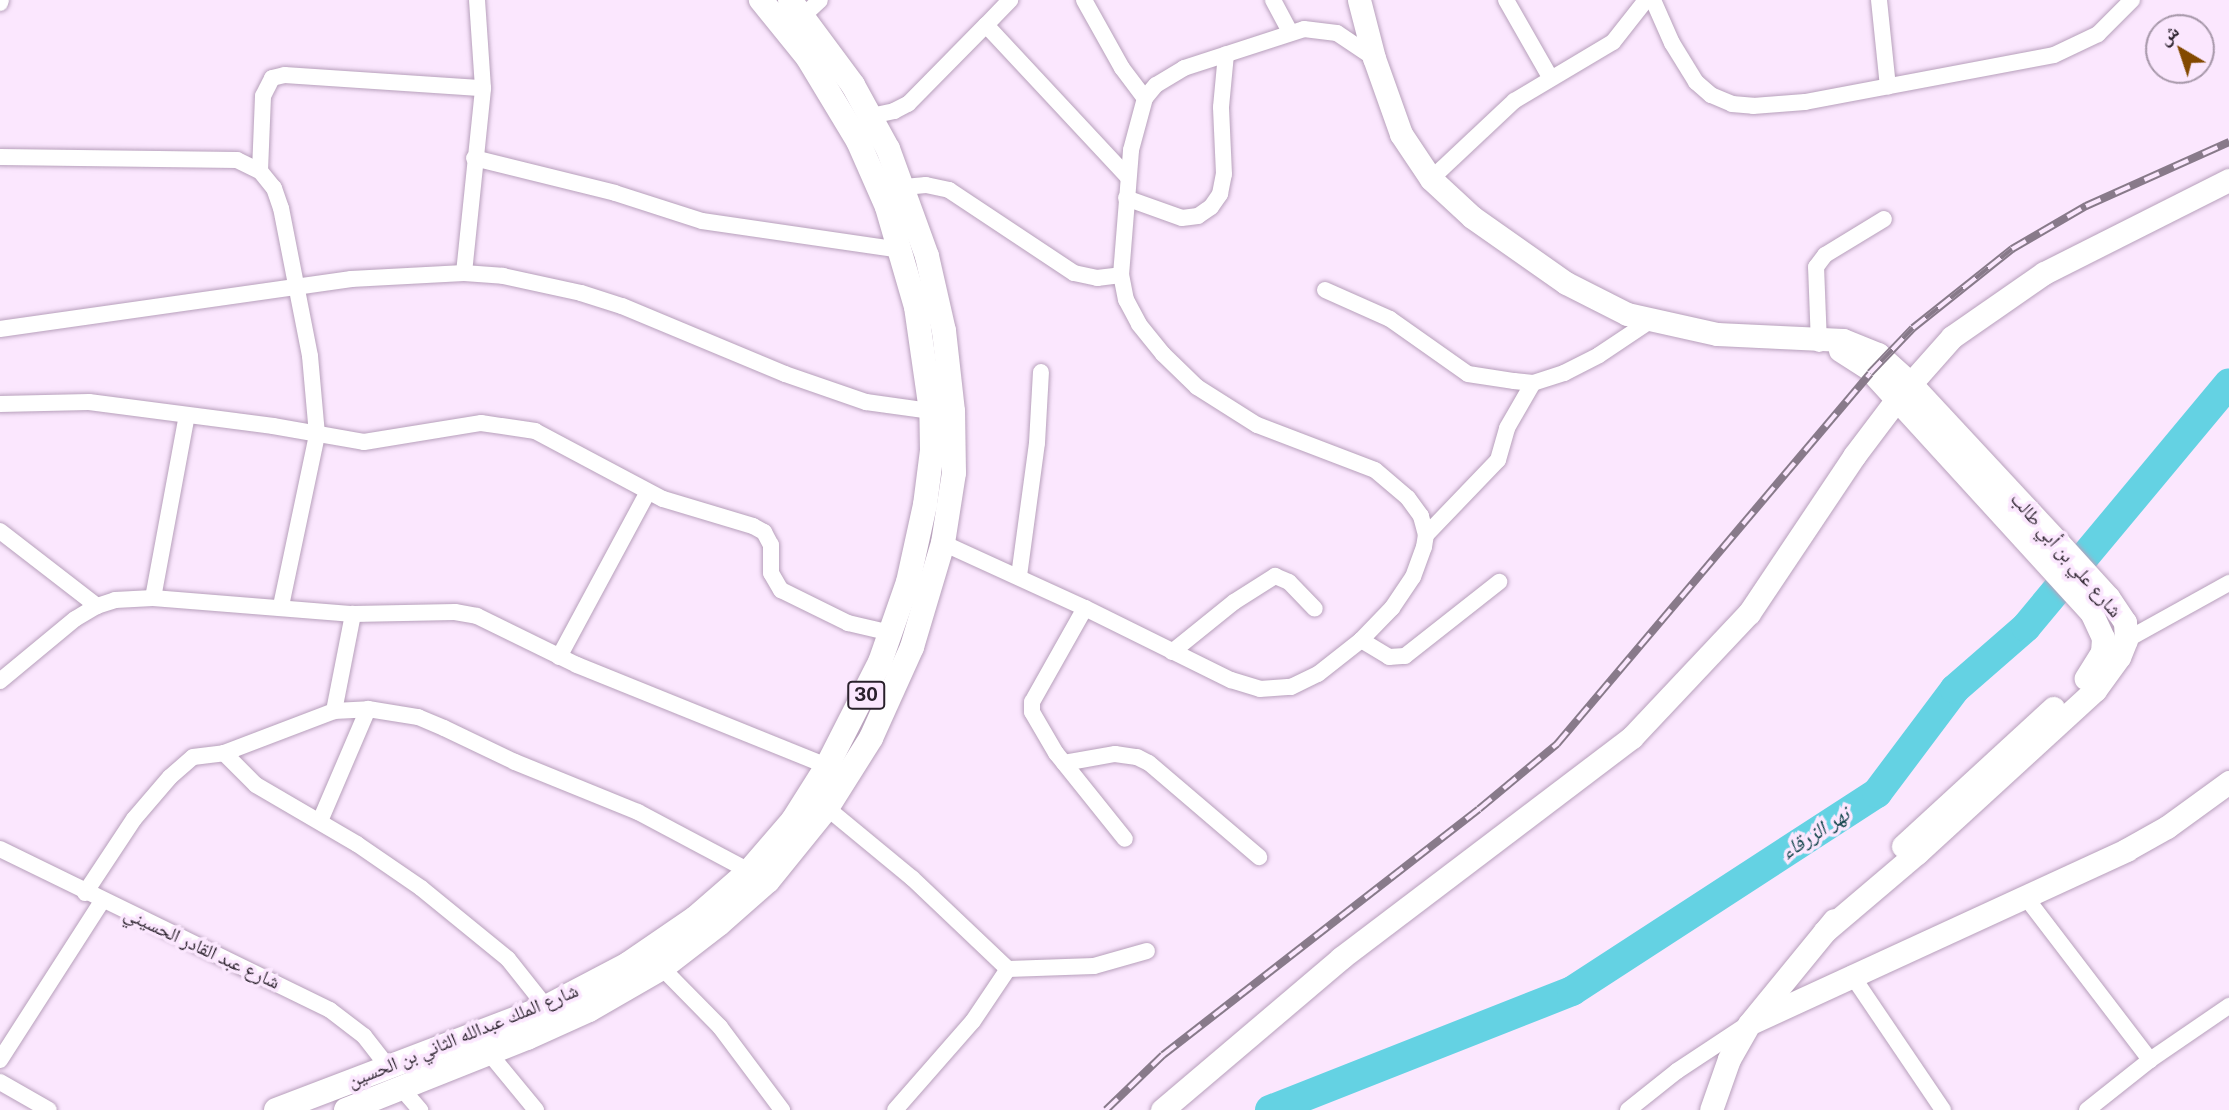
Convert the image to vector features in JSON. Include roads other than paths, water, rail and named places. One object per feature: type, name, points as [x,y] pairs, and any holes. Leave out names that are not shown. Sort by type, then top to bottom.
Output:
[{"type":"main road","name":"شارع الملك عبدالله الثاني بن الحسين","points":[[346,1110],[589,1010],[662,968],[768,881],[828,808],[871,738],[918,626],[943,543],[937,507],[931,411],[916,307],[902,250],[871,169],[847,120],[808,58],[761,0]]},
{"type":"main road","name":"شارع الملك عبدالله الثاني بن الحسين","points":[[276,1110],[546,1007],[605,978],[663,941],[749,871],[793,820],[827,766],[866,695],[937,507],[955,440],[944,331],[927,256],[904,187],[871,116],[804,5]]},
{"type":"street","points":[[464,273],[483,88],[477,0]]},
{"type":"street","points":[[871,116],[894,111],[908,104],[1010,0]]},
{"type":"street","points":[[1084,0],[1122,68],[1145,98]]},
{"type":"street","points":[[1273,0],[1290,32]]},
{"type":"street","name":"شارع علي بن أبي طالب","points":[[1359,0],[1374,58],[1401,134],[1431,179],[1472,217],[1530,260],[1588,297],[1650,321],[1717,334],[1861,345],[1878,354],[1904,391],[2099,604],[2125,622],[2126,639],[2106,675],[2080,705],[1917,853],[1825,931]]},
{"type":"street","points":[[1506,0],[1550,78]]},
{"type":"street","points":[[1431,179],[1514,101],[1607,47],[1646,0]]},
{"type":"street","points":[[1653,0],[1672,43],[1696,82],[1711,95],[1732,104],[1780,105],[1888,87],[2071,49],[2098,34],[2132,0]]},
{"type":"street","points":[[1879,0],[1888,87]]},
{"type":"street","points":[[986,25],[1127,176]]},
{"type":"street","points":[[943,543],[1018,576],[1245,686],[1275,689],[1305,682],[1361,640],[1406,590],[1420,562],[1426,534],[1420,516],[1393,482],[1356,461],[1278,434],[1236,414],[1180,371],[1132,312],[1121,275],[1127,176],[1137,121],[1145,98],[1169,75],[1290,32],[1317,28],[1337,33],[1374,58]]},
{"type":"street","points":[[1126,198],[1182,218],[1198,216],[1211,207],[1220,194],[1224,174],[1221,107],[1226,54]]},
{"type":"street","points":[[260,171],[264,88],[272,78],[285,75],[483,88]]},
{"type":"street","points":[[0,157],[237,160],[260,171],[274,188],[281,208],[310,356],[317,435],[281,606]]},
{"type":"street","points":[[474,158],[598,189],[702,221],[902,250]]},
{"type":"street","points":[[1162,1110],[1341,958],[1632,737],[1749,613],[1823,500],[1904,391],[1952,337],[2044,272],[2229,180]]},
{"type":"street","points":[[904,187],[926,185],[949,190],[1074,273],[1097,278],[1121,275]]},
{"type":"street","points":[[1812,340],[1815,274],[1820,260],[1884,219]]},
{"type":"street","points":[[0,329],[297,285],[374,277],[464,273],[503,276],[581,293],[622,306],[840,394],[894,408],[931,411]]},
{"type":"street","points":[[1325,290],[1390,319],[1468,374],[1533,383],[1564,373],[1599,355],[1650,321]]},
{"type":"street","points":[[1018,576],[1037,443],[1041,372]]},
{"type":"street","points":[[1426,534],[1498,460],[1507,428],[1533,383]]},
{"type":"street","points":[[0,404],[89,402],[364,442],[454,426],[509,425],[535,430],[558,440],[648,492],[696,511],[753,526],[764,532],[771,545],[771,573],[780,590],[848,623],[891,633]]},
{"type":"street","points":[[153,598],[187,415]]},
{"type":"street","points":[[559,657],[648,492]]},
{"type":"street","points":[[0,531],[97,606]]},
{"type":"street","points":[[1172,652],[1234,602],[1275,576],[1289,582],[1315,609]]},
{"type":"street","points":[[1361,640],[1389,657],[1405,656],[1499,582]]},
{"type":"street","points":[[2126,639],[2229,583]]},
{"type":"street","points":[[0,681],[59,630],[97,606],[115,600],[153,598],[281,606],[353,614],[455,612],[477,616],[559,657],[827,766]]},
{"type":"street","name":"شارع علي بن أبي طالب","points":[[1712,1110],[1729,1059],[1749,1024],[1856,894],[1950,800],[2090,673],[2102,652],[2099,604]]},
{"type":"street","points":[[1085,608],[1032,702],[1035,719],[1064,763],[1125,839]]},
{"type":"street","points":[[334,711],[353,614]]},
{"type":"street","points":[[320,821],[368,709]]},
{"type":"street","points":[[85,893],[120,837],[170,777],[193,757],[224,753],[334,711],[368,709],[418,717],[444,727],[515,762],[639,813],[749,871]]},
{"type":"street","points":[[224,753],[256,785],[320,821],[399,872],[486,940],[517,969],[546,1007]]},
{"type":"street","points":[[1064,763],[1127,753],[1137,757],[1149,763],[1259,857]]},
{"type":"street","points":[[1628,1110],[1677,1071],[1749,1024],[1851,974],[2146,840],[2229,782]]},
{"type":"street","points":[[828,808],[912,878],[1008,969],[1094,966],[1147,951]]},
{"type":"street","name":"شارع عبد القادر الحسيني","points":[[0,849],[85,893],[330,1010],[364,1037],[388,1067]]},
{"type":"street","points":[[2024,895],[2150,1060]]},
{"type":"street","points":[[0,1060],[102,901]]},
{"type":"street","points":[[662,968],[720,1027],[782,1110]]},
{"type":"street","points":[[895,1110],[973,1021],[1008,969]]},
{"type":"street","points":[[1851,974],[1943,1110]]},
{"type":"street","points":[[2087,1110],[2150,1060],[2229,1006]]},
{"type":"street","points":[[489,1053],[536,1110]]},
{"type":"street","points":[[0,1082],[49,1110]]},
{"type":"street","points":[[402,1088],[420,1110]]},
{"type":"waterway","name":"نهر الزرقاء","points":[[1270,1110],[1572,991],[1877,793],[1955,689],[2026,627],[2229,383]]},
{"type":"railway","points":[[1106,1110],[1163,1055],[1479,809],[1557,744],[1870,373],[1913,328],[2012,249],[2086,206],[2229,142]]}]
